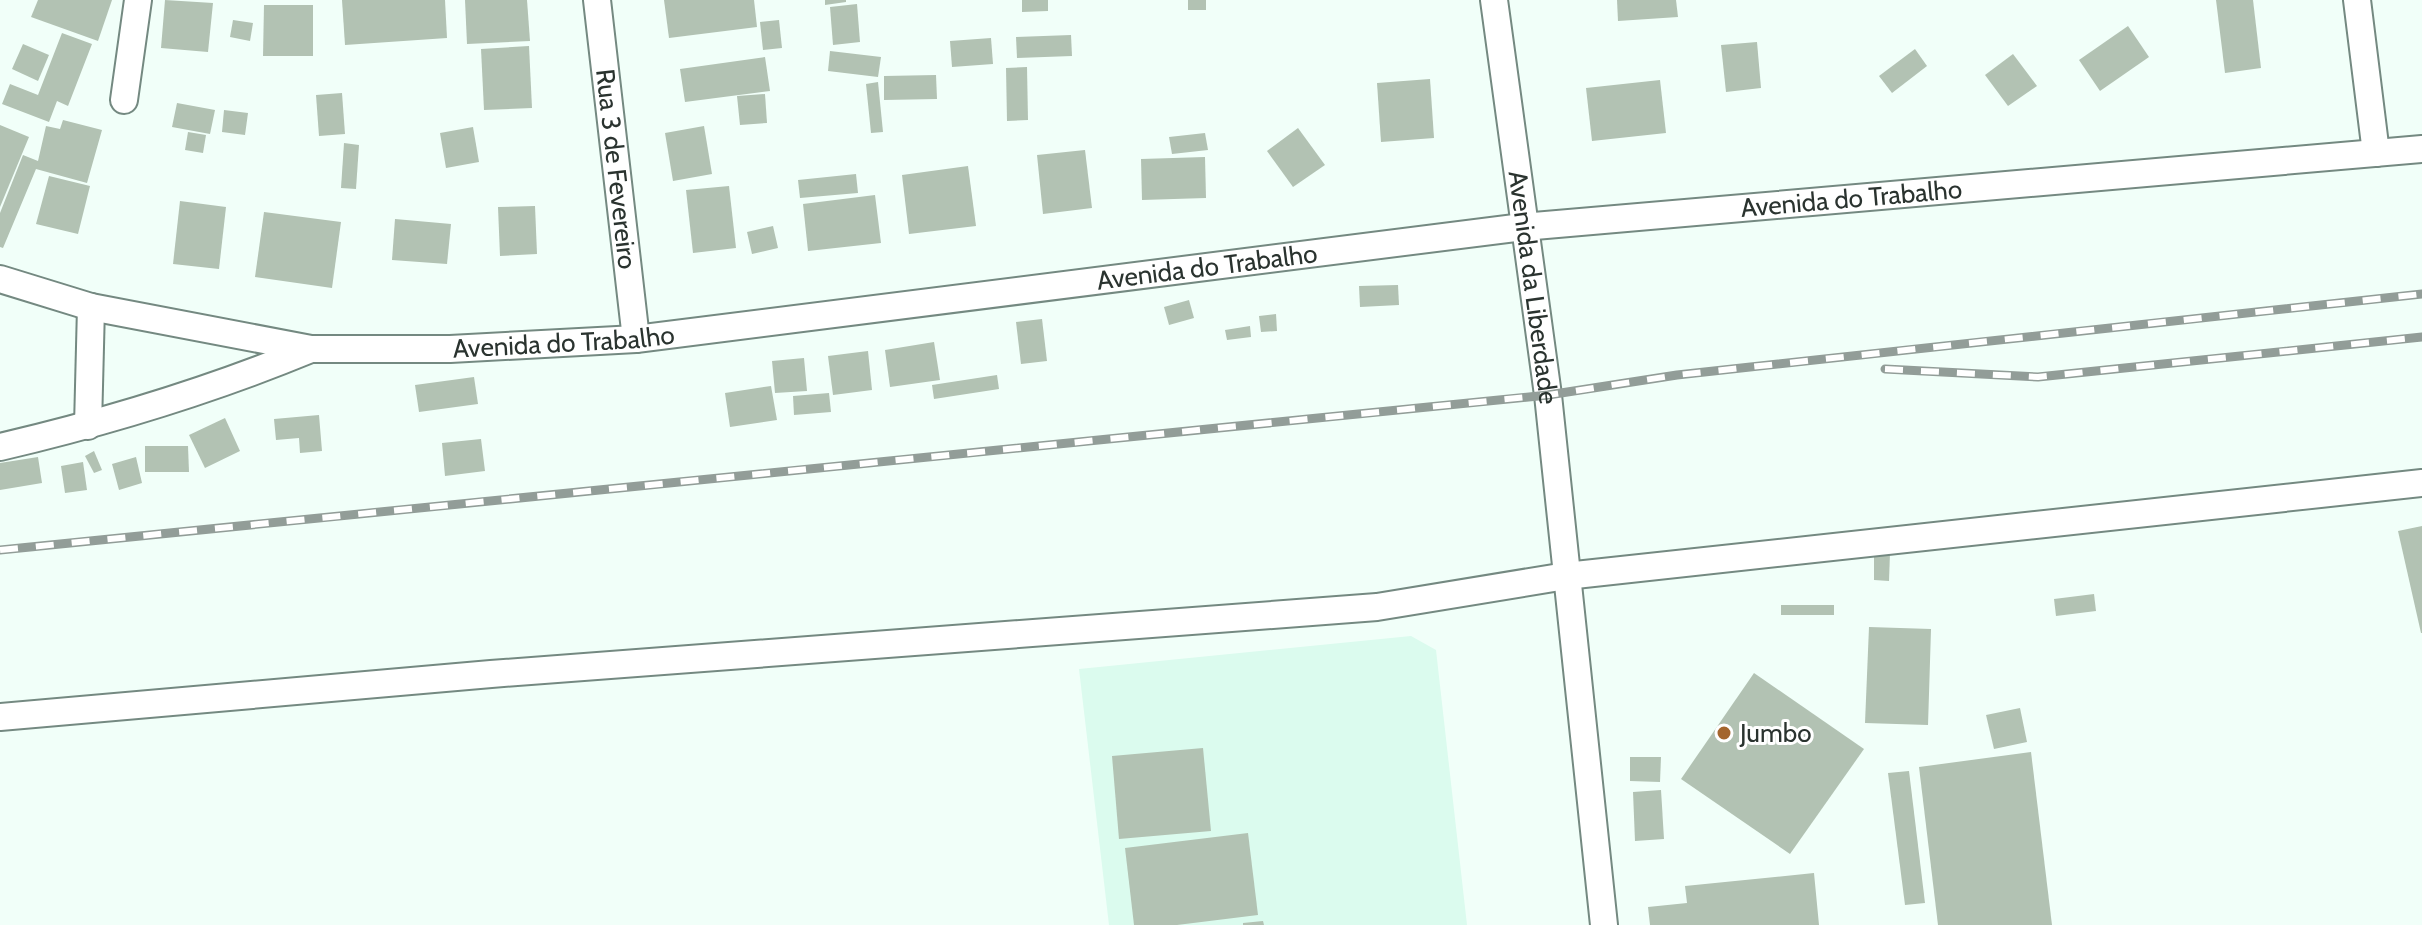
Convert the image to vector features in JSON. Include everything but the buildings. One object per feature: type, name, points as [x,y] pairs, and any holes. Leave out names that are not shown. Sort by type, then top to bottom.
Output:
[{"type":"street","points":[[124,100],[138,0]]},
{"type":"street","name":"Rua 3 de Fevereiro","points":[[597,0],[636,339]]},
{"type":"street","name":"Avenida da Liberdade","points":[[1494,0],[1548,395],[1604,925]]},
{"type":"street","points":[[2357,0],[2376,153]]},
{"type":"street","name":"Avenida do Trabalho","points":[[0,279],[91,307],[311,349],[450,349],[636,339],[1523,227],[2422,149]]},
{"type":"street","points":[[88,426],[91,307]]},
{"type":"street","points":[[0,447],[88,426],[224,385],[311,349]]},
{"type":"street","points":[[0,717],[491,674],[1362,609],[1566,576],[2422,483]]},
{"type":"shaded area","points":[[1411,636],[1436,650],[1467,925],[1109,925],[1079,669]]},
{"type":"railway","points":[[0,550],[1548,395],[1677,375],[2422,294]]},
{"type":"railway","points":[[1885,369],[2038,377],[2422,337]]},
{"type":"place","name":"Jumbo","points":[[1724,733]]}]
